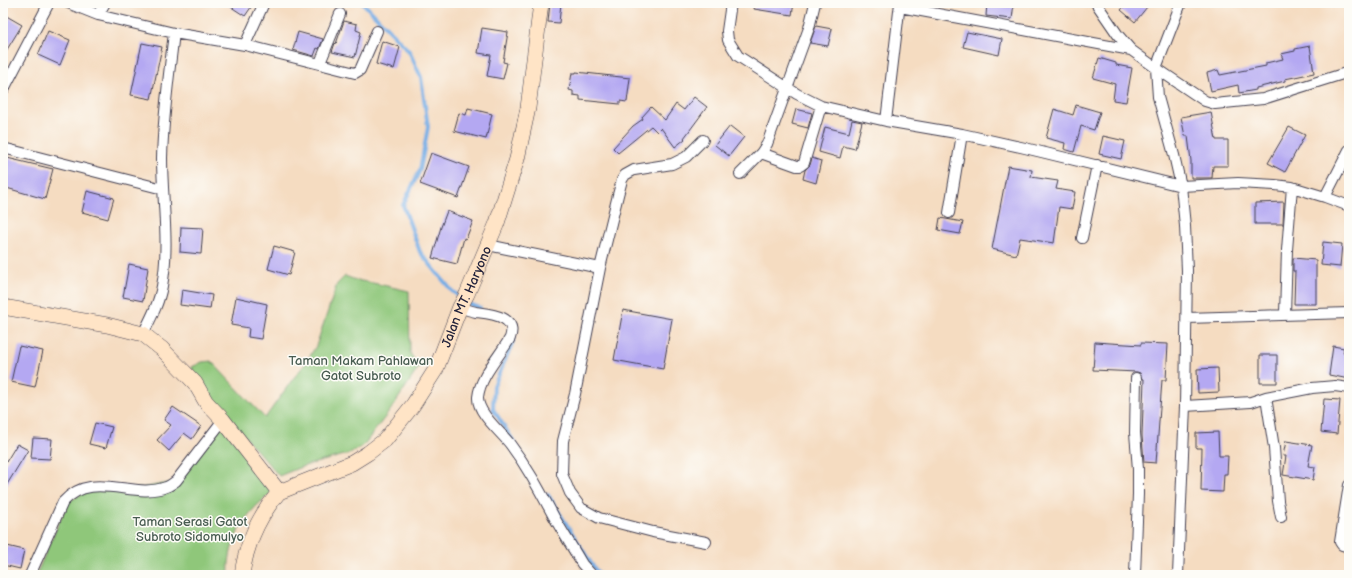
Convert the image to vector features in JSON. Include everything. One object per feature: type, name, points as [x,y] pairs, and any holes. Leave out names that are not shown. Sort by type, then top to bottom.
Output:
[{"type":"street","points":[[3,91],[49,3]]},
{"type":"street","points":[[68,3],[125,22],[174,33],[245,45],[320,63],[353,73],[358,72],[377,31]]},
{"type":"street","points":[[98,14],[105,3]]},
{"type":"street","points":[[245,45],[264,3]]},
{"type":"street","name":"Jalan MT. Haryono","points":[[279,492],[352,462],[368,453],[385,440],[413,405],[436,369],[460,307],[497,223],[517,160],[528,108],[541,3]]},
{"type":"street","points":[[731,3],[727,31],[728,40],[732,49],[738,56],[796,94],[821,106],[886,121],[962,134],[1181,186],[1238,183],[1275,185],[1325,197],[1349,206]]},
{"type":"street","points":[[740,174],[761,153],[767,144],[809,28],[815,3]]},
{"type":"street","points":[[1096,3],[1118,35],[1131,50],[1201,98],[1215,104],[1263,99],[1349,72]]},
{"type":"street","points":[[1178,575],[1185,406],[1187,318],[1186,226],[1181,186],[1158,97],[1156,68],[1181,3]]},
{"type":"street","points":[[886,121],[900,5],[1131,50]]},
{"type":"street","points":[[320,63],[340,14]]},
{"type":"street","points":[[142,334],[158,302],[166,254],[162,157],[165,110],[174,33]]},
{"type":"street","points":[[761,153],[797,166],[802,165],[804,163],[821,106]]},
{"type":"street","points":[[949,213],[962,134]]},
{"type":"street","points":[[703,140],[686,157],[672,164],[634,170],[625,175],[622,180],[600,268],[575,394],[562,441],[562,474],[570,493],[581,508],[599,518],[653,532],[706,542]]},
{"type":"street","points":[[3,148],[163,190]]},
{"type":"street","points":[[1325,197],[1349,150]]},
{"type":"street","points":[[1082,238],[1097,165]]},
{"type":"street","points":[[1285,314],[1287,250],[1292,188]]},
{"type":"street","points":[[488,245],[600,268]]},
{"type":"street","points":[[3,307],[106,325],[142,334],[162,349],[195,383],[206,402],[223,420],[279,492],[251,537],[242,575]]},
{"type":"street","points":[[460,307],[474,312],[498,316],[507,320],[510,326],[512,333],[510,338],[482,385],[478,398],[480,405],[485,415],[503,434],[526,465],[578,558],[592,575]]},
{"type":"street","points":[[1187,318],[1349,313]]},
{"type":"street","points":[[1135,575],[1138,494],[1138,469],[1135,433],[1136,378]]},
{"type":"street","points":[[1185,406],[1251,402],[1266,397],[1312,388],[1335,386],[1349,388]]},
{"type":"street","points":[[1266,397],[1274,448],[1278,501],[1281,517]]},
{"type":"street","points":[[30,575],[63,502],[69,494],[93,487],[156,490],[167,487],[176,481],[223,420]]},
{"type":"street","points":[[1349,485],[1340,542],[1342,545],[1349,547]]},
{"type":"green space","name":"Taman Makam Pahlawan Gatot Subroto","points":[[345,276],[356,280],[409,291],[410,353],[419,367],[392,408],[363,446],[348,454],[301,467],[279,476],[193,377],[192,367],[202,362],[211,361],[265,418],[305,364],[316,346],[337,284]]},
{"type":"green space","name":"Taman Serasi Gatot Subroto Sidomulyo","points":[[220,423],[274,491],[253,509],[237,533],[231,550],[229,575],[36,575],[68,502],[88,490],[123,491],[180,481]]},
{"type":"building","points":[[225,3],[254,3],[245,16]]},
{"type":"building","points":[[550,3],[561,3],[559,23],[548,22]]},
{"type":"building","points":[[755,3],[794,3],[792,15],[754,9]]},
{"type":"building","points":[[987,3],[1014,3],[1012,19],[986,16]]},
{"type":"building","points":[[1127,3],[1142,3],[1147,7],[1135,22],[1121,10]]},
{"type":"building","points":[[3,14],[22,25],[3,56]]},
{"type":"building","points":[[344,21],[357,24],[356,30],[361,32],[355,57],[332,52]]},
{"type":"building","points":[[816,26],[832,29],[828,46],[810,43]]},
{"type":"building","points":[[482,28],[508,32],[503,62],[507,63],[503,79],[487,76],[491,55],[478,53]]},
{"type":"building","points":[[48,31],[70,40],[60,65],[38,55]]},
{"type":"building","points":[[298,32],[323,39],[314,56],[293,50]]},
{"type":"building","points":[[967,32],[1002,39],[999,55],[963,47]]},
{"type":"building","points":[[382,41],[400,47],[394,69],[376,64]]},
{"type":"building","points":[[142,43],[162,47],[151,99],[131,95]]},
{"type":"building","points":[[1310,46],[1314,73],[1285,79],[1285,81],[1256,88],[1256,90],[1239,93],[1238,85],[1211,91],[1207,73],[1218,70],[1220,75],[1266,66],[1266,63],[1283,59],[1281,54]]},
{"type":"building","points":[[1099,58],[1116,63],[1116,65],[1132,68],[1126,102],[1113,100],[1115,84],[1093,78]]},
{"type":"building","points":[[576,72],[630,78],[627,102],[620,101],[620,104],[580,100],[580,96],[573,95],[573,91],[569,90],[572,73]]},
{"type":"building","points":[[694,97],[707,107],[684,138],[685,139],[675,147],[661,128],[657,132],[651,126],[618,153],[613,148],[633,126],[643,119],[642,117],[651,107],[665,120],[676,104],[684,110]]},
{"type":"building","points":[[1076,105],[1100,112],[1094,130],[1081,126],[1074,152],[1064,149],[1065,143],[1046,138],[1054,109],[1073,115]]},
{"type":"building","points":[[468,108],[492,114],[486,139],[454,131],[459,113],[466,115]]},
{"type":"building","points":[[796,109],[812,113],[808,128],[792,124]]},
{"type":"building","points":[[1211,112],[1216,140],[1228,140],[1228,166],[1213,166],[1212,178],[1191,178],[1191,161],[1188,136],[1185,136],[1181,117]]},
{"type":"building","points":[[852,120],[862,122],[855,149],[843,146],[840,158],[819,152],[825,127],[849,133]]},
{"type":"building","points":[[730,126],[744,137],[729,156],[715,145]]},
{"type":"building","points":[[1289,127],[1305,135],[1285,172],[1268,163]]},
{"type":"building","points":[[1103,136],[1125,141],[1121,159],[1099,154]]},
{"type":"building","points":[[431,153],[469,167],[458,198],[420,184]]},
{"type":"building","points":[[3,157],[53,169],[45,199],[3,187]]},
{"type":"building","points":[[812,158],[821,161],[816,183],[803,179],[805,170],[810,165]]},
{"type":"building","points":[[1008,166],[1032,170],[1031,177],[1058,181],[1056,189],[1075,192],[1072,209],[1059,207],[1054,243],[1020,238],[1016,255],[992,249]]},
{"type":"building","points":[[87,191],[114,198],[108,219],[82,212]]},
{"type":"building","points":[[1284,202],[1283,224],[1255,224],[1255,203]]},
{"type":"building","points":[[447,211],[473,221],[466,239],[464,238],[457,264],[432,258]]},
{"type":"building","points":[[940,218],[963,222],[960,234],[938,230]]},
{"type":"building","points":[[181,227],[203,228],[201,254],[180,252]]},
{"type":"building","points":[[1323,242],[1342,244],[1340,267],[1321,265]]},
{"type":"building","points":[[274,246],[295,252],[289,275],[268,269]]},
{"type":"building","points":[[1293,258],[1316,260],[1316,304],[1294,304],[1295,271],[1293,271]]},
{"type":"building","points":[[129,264],[148,268],[143,301],[123,297]]},
{"type":"building","points":[[182,290],[212,295],[210,309],[180,305]]},
{"type":"building","points":[[236,297],[267,304],[261,339],[248,337],[249,328],[231,325]]},
{"type":"building","points":[[623,310],[672,319],[663,369],[614,360]]},
{"type":"building","points":[[1095,342],[1141,345],[1141,343],[1168,344],[1166,380],[1162,380],[1156,463],[1144,462],[1142,436],[1144,379],[1142,379],[1140,373],[1137,372],[1093,370]]},
{"type":"building","points":[[19,346],[43,351],[35,387],[11,382]]},
{"type":"building","points":[[1333,346],[1344,348],[1343,353],[1349,354],[1349,379],[1329,375]]},
{"type":"building","points":[[1260,355],[1277,355],[1277,383],[1260,383]]},
{"type":"building","points":[[1218,368],[1219,392],[1198,393],[1197,369]]},
{"type":"building","points":[[1324,399],[1340,400],[1337,434],[1321,432]]},
{"type":"building","points":[[173,407],[201,426],[192,439],[184,433],[169,451],[157,440],[171,425],[164,420]]},
{"type":"building","points":[[95,423],[112,427],[106,448],[89,444]]},
{"type":"building","points":[[1218,432],[1219,456],[1228,456],[1227,474],[1224,474],[1223,492],[1201,491],[1202,448],[1196,448],[1196,433]]},
{"type":"building","points":[[33,438],[52,439],[50,459],[31,458]]},
{"type":"building","points":[[1286,441],[1312,445],[1308,466],[1315,467],[1313,480],[1283,475],[1286,456],[1283,456]]},
{"type":"building","points":[[17,444],[28,450],[3,491],[3,467]]},
{"type":"building","points":[[3,545],[24,550],[20,569],[3,565]]},
{"type":"waterway","points":[[363,3],[409,51],[421,77],[428,127],[420,170],[403,205],[420,252],[452,291],[461,298]]},
{"type":"waterway","points":[[466,302],[480,308]]},
{"type":"waterway","points":[[514,339],[494,386],[493,409],[514,442]]},
{"type":"waterway","points":[[548,495],[594,568],[600,575]]}]
